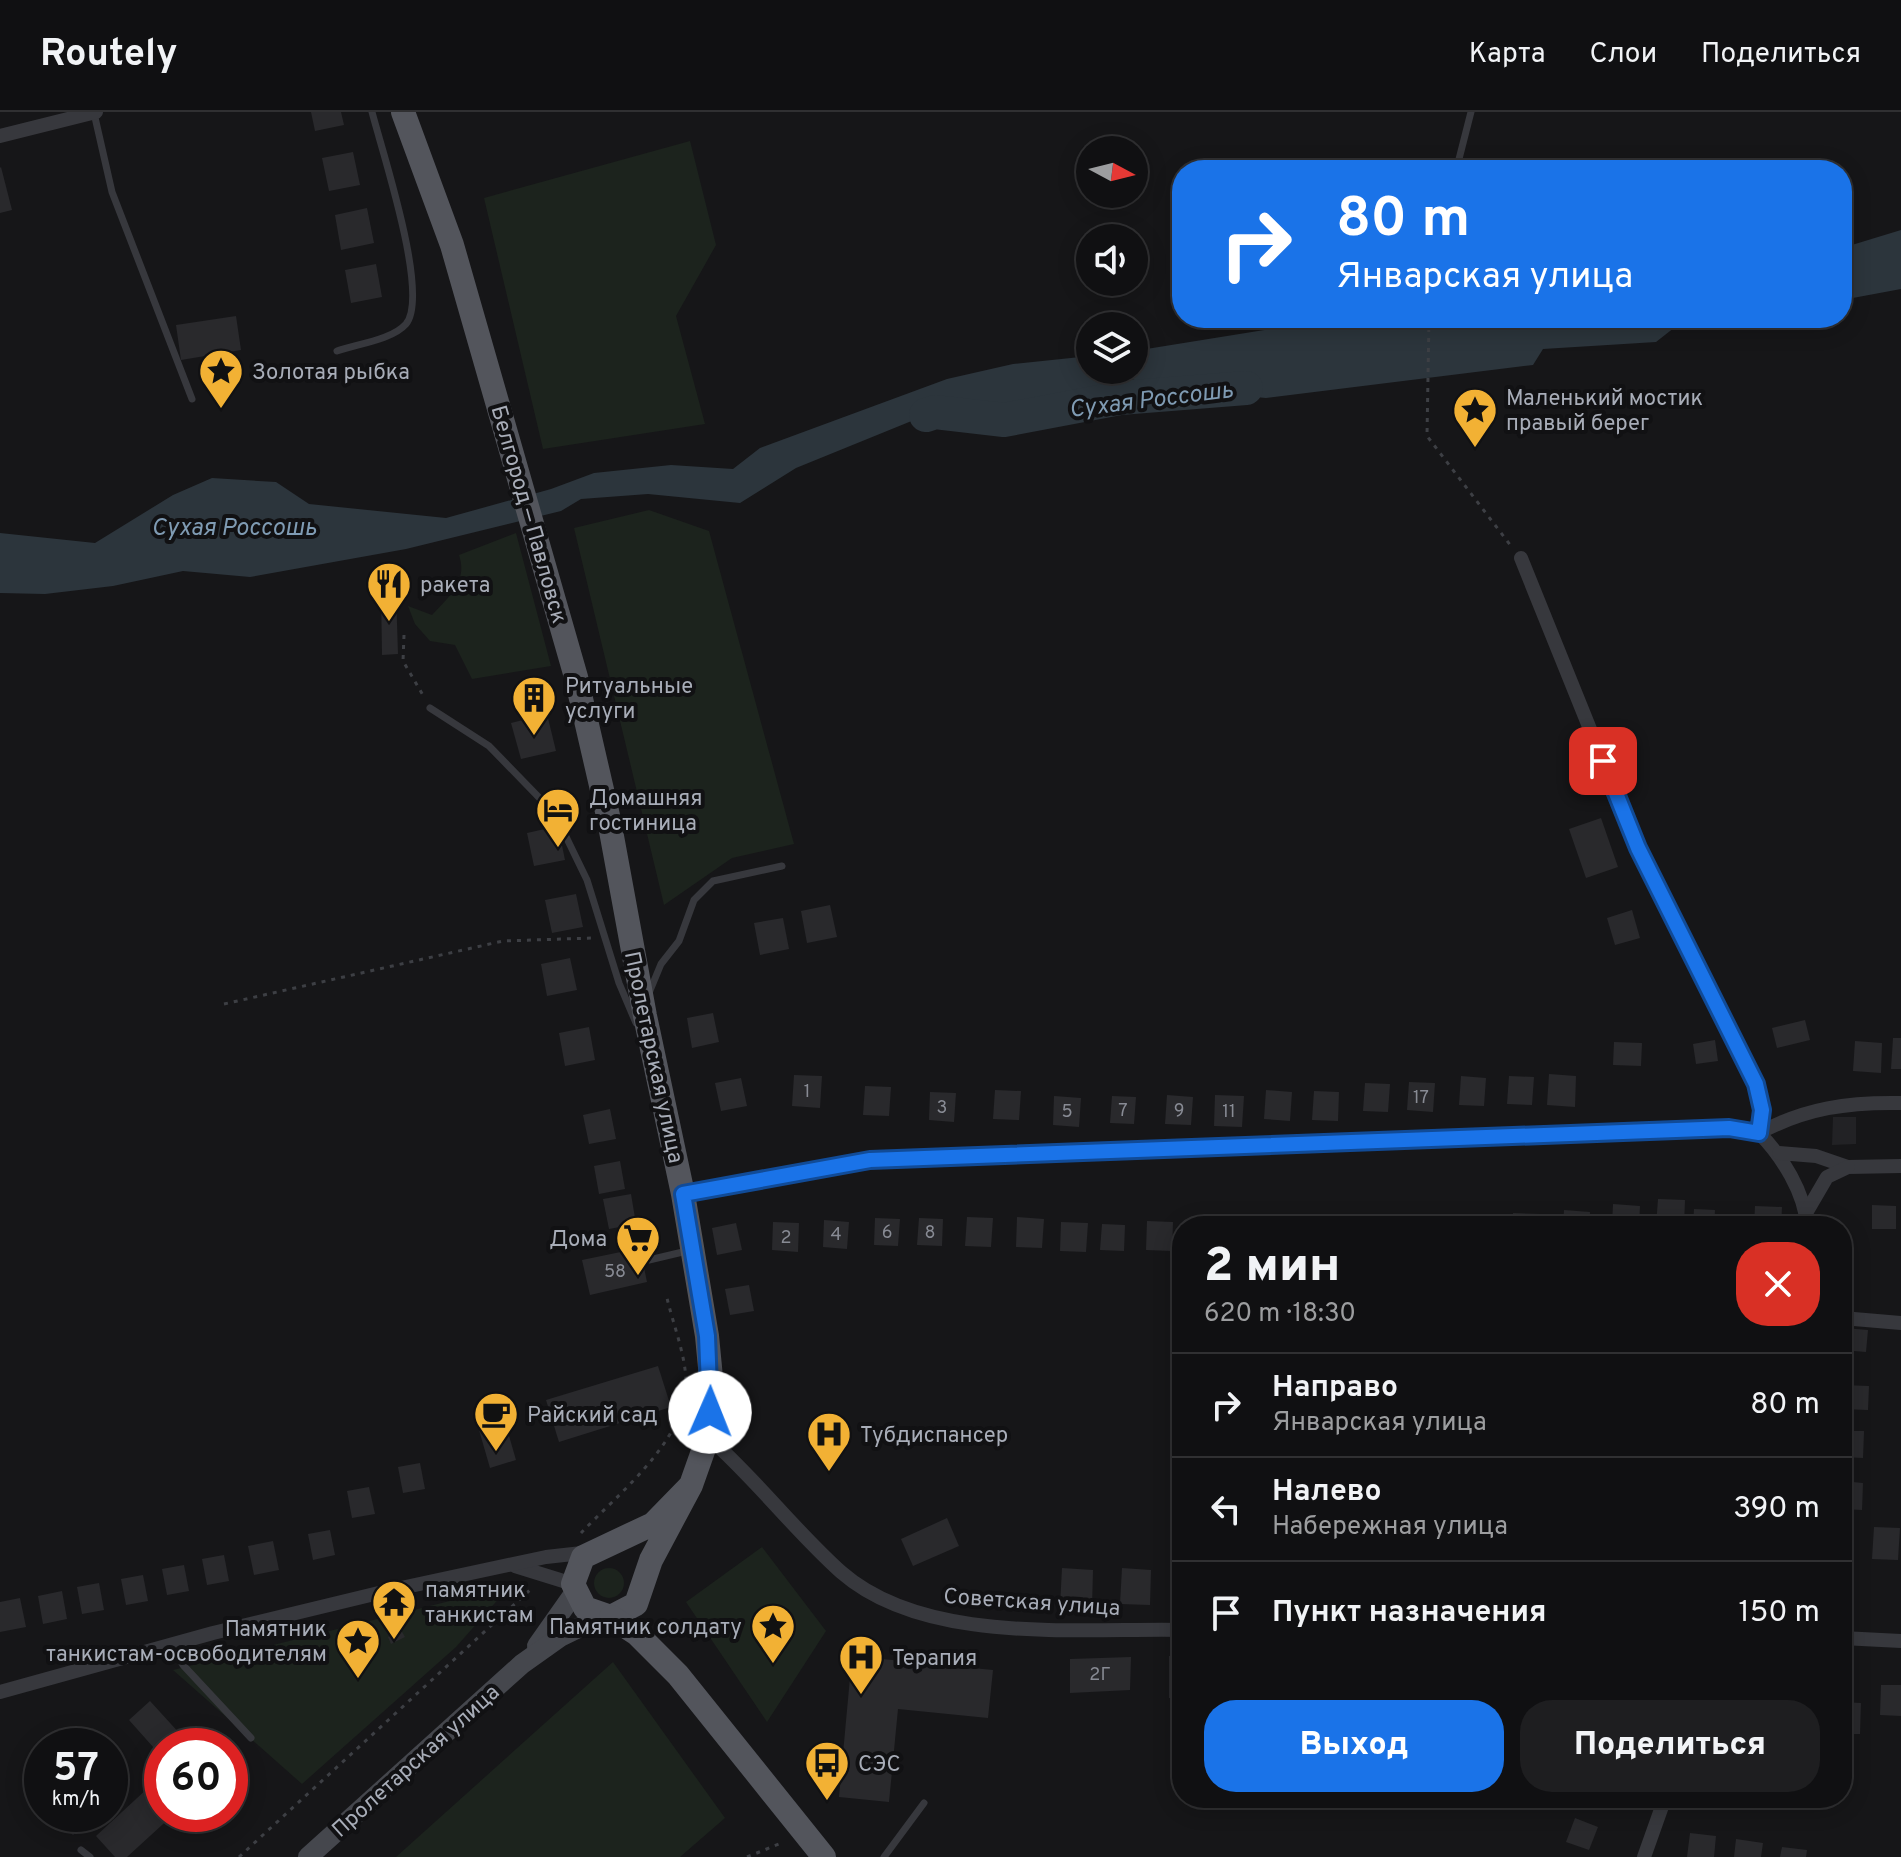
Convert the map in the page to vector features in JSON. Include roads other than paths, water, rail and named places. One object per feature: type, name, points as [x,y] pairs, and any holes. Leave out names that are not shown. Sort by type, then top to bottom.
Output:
[{"type":"main road","name":"Белгород — Павловск","points":[[403,112],[452,245],[576,677]]},
{"type":"main road","name":"Пролетарская улица","points":[[576,677],[609,820],[643,1007],[683,1194],[709,1349],[712,1388],[708,1437],[691,1485],[651,1560],[642,1591]]},
{"type":"main road","points":[[522,1664],[574,1588],[578,1565],[596,1550],[653,1524],[691,1485]]},
{"type":"main road","points":[[596,1550],[619,1549],[635,1559],[650,1625],[678,1675]]},
{"type":"main road","points":[[574,1588],[585,1608],[637,1634],[678,1675],[824,1857]]},
{"type":"main road","points":[[522,1664],[560,1637],[629,1610],[642,1591]]},
{"type":"main road","name":"Пролетарская улица","points":[[308,1857],[522,1664]]},
{"type":"street","points":[[0,136],[95,112]]},
{"type":"street","points":[[1521,558],[1638,848],[1756,1084],[1762,1110],[1759,1133]]},
{"type":"street","points":[[1759,1133],[1792,1115],[1828,1105],[1901,1103]]},
{"type":"street","points":[[683,1194],[870,1160],[1729,1128],[1759,1133],[1779,1153],[1805,1216]]},
{"type":"street","points":[[1779,1153],[1816,1156],[1848,1167],[1901,1166]]},
{"type":"street","points":[[1809,1216],[1827,1177],[1848,1167]]},
{"type":"street","points":[[1852,1319],[1901,1323]]},
{"type":"street","name":"Советская улица","points":[[708,1437],[842,1572],[887,1603],[922,1615],[965,1622],[1172,1630]]},
{"type":"street","points":[[0,1692],[122,1657],[173,1647],[213,1633],[510,1565],[596,1550]]},
{"type":"street","points":[[510,1565],[548,1574],[574,1588]]},
{"type":"street","points":[[1852,1639],[1901,1641]]},
{"type":"street","points":[[1644,1857],[1661,1808]]},
{"type":"lane","points":[[95,112],[112,192],[192,399]]},
{"type":"lane","points":[[337,351],[394,333],[407,323],[415,302],[410,262],[372,112]]},
{"type":"lane","points":[[1459,159],[1471,112]]},
{"type":"lane","points":[[430,708],[489,746],[555,814],[587,880],[619,983],[657,1075]]},
{"type":"lane","points":[[643,1007],[661,964],[679,941],[694,900],[713,881],[782,866]]},
{"type":"lane","points":[[649,1260],[693,1250]]},
{"type":"lane","points":[[173,1647],[183,1665],[251,1738]]},
{"type":"lane","points":[[884,1857],[924,1803]]},
{"type":"lane","points":[[81,1850],[90,1857]]},
{"type":"water","points":[[1901,230],[1901,289],[1852,298],[1852,245]]},
{"type":"water","name":"Сухая Россошь","points":[[1277,328],[1674,328],[1656,342],[1543,349],[1533,365],[1266,398],[1182,390],[1148,383],[1148,349]]},
{"type":"water","name":"Сухая Россошь","points":[[1076,357],[1076,384],[1106,384],[1052,395],[1024,416],[1004,420],[966,416],[914,420],[796,468],[740,503],[648,494],[581,499],[561,511],[406,549],[250,577],[183,571],[113,586],[45,594],[0,593],[0,533],[95,543],[173,495],[212,478],[276,482],[309,504],[446,518],[551,489],[594,473],[671,465],[733,469],[760,448],[947,379],[1013,364]]},
{"type":"waterway","name":"Сухая Россошь","points":[[926,415],[935,412],[1004,420],[1120,398],[1246,388]]},
{"type":"place","name":"Золотая рыбка","points":[[221,410]]},
{"type":"place","name":"Маленький мостик правый берег","points":[[1475,449]]},
{"type":"place","name":"ракета","points":[[389,623]]},
{"type":"place","name":"Ритуальные услуги","points":[[534,737]]},
{"type":"place","name":"Домашняя гостиница","points":[[558,849]]},
{"type":"place","name":"Дома","points":[[638,1277]]},
{"type":"place","name":"Райский сад","points":[[496,1453]]},
{"type":"place","name":"Тубдиспансер","points":[[829,1473]]},
{"type":"place","name":"памятник танкистам","points":[[394,1641]]},
{"type":"place","name":"Памятник солдату","points":[[773,1665]]},
{"type":"place","name":"Памятник танкистам-освободителям","points":[[358,1680]]},
{"type":"place","name":"Терапия","points":[[861,1696]]},
{"type":"place","name":"СЭС","points":[[827,1802]]}]
